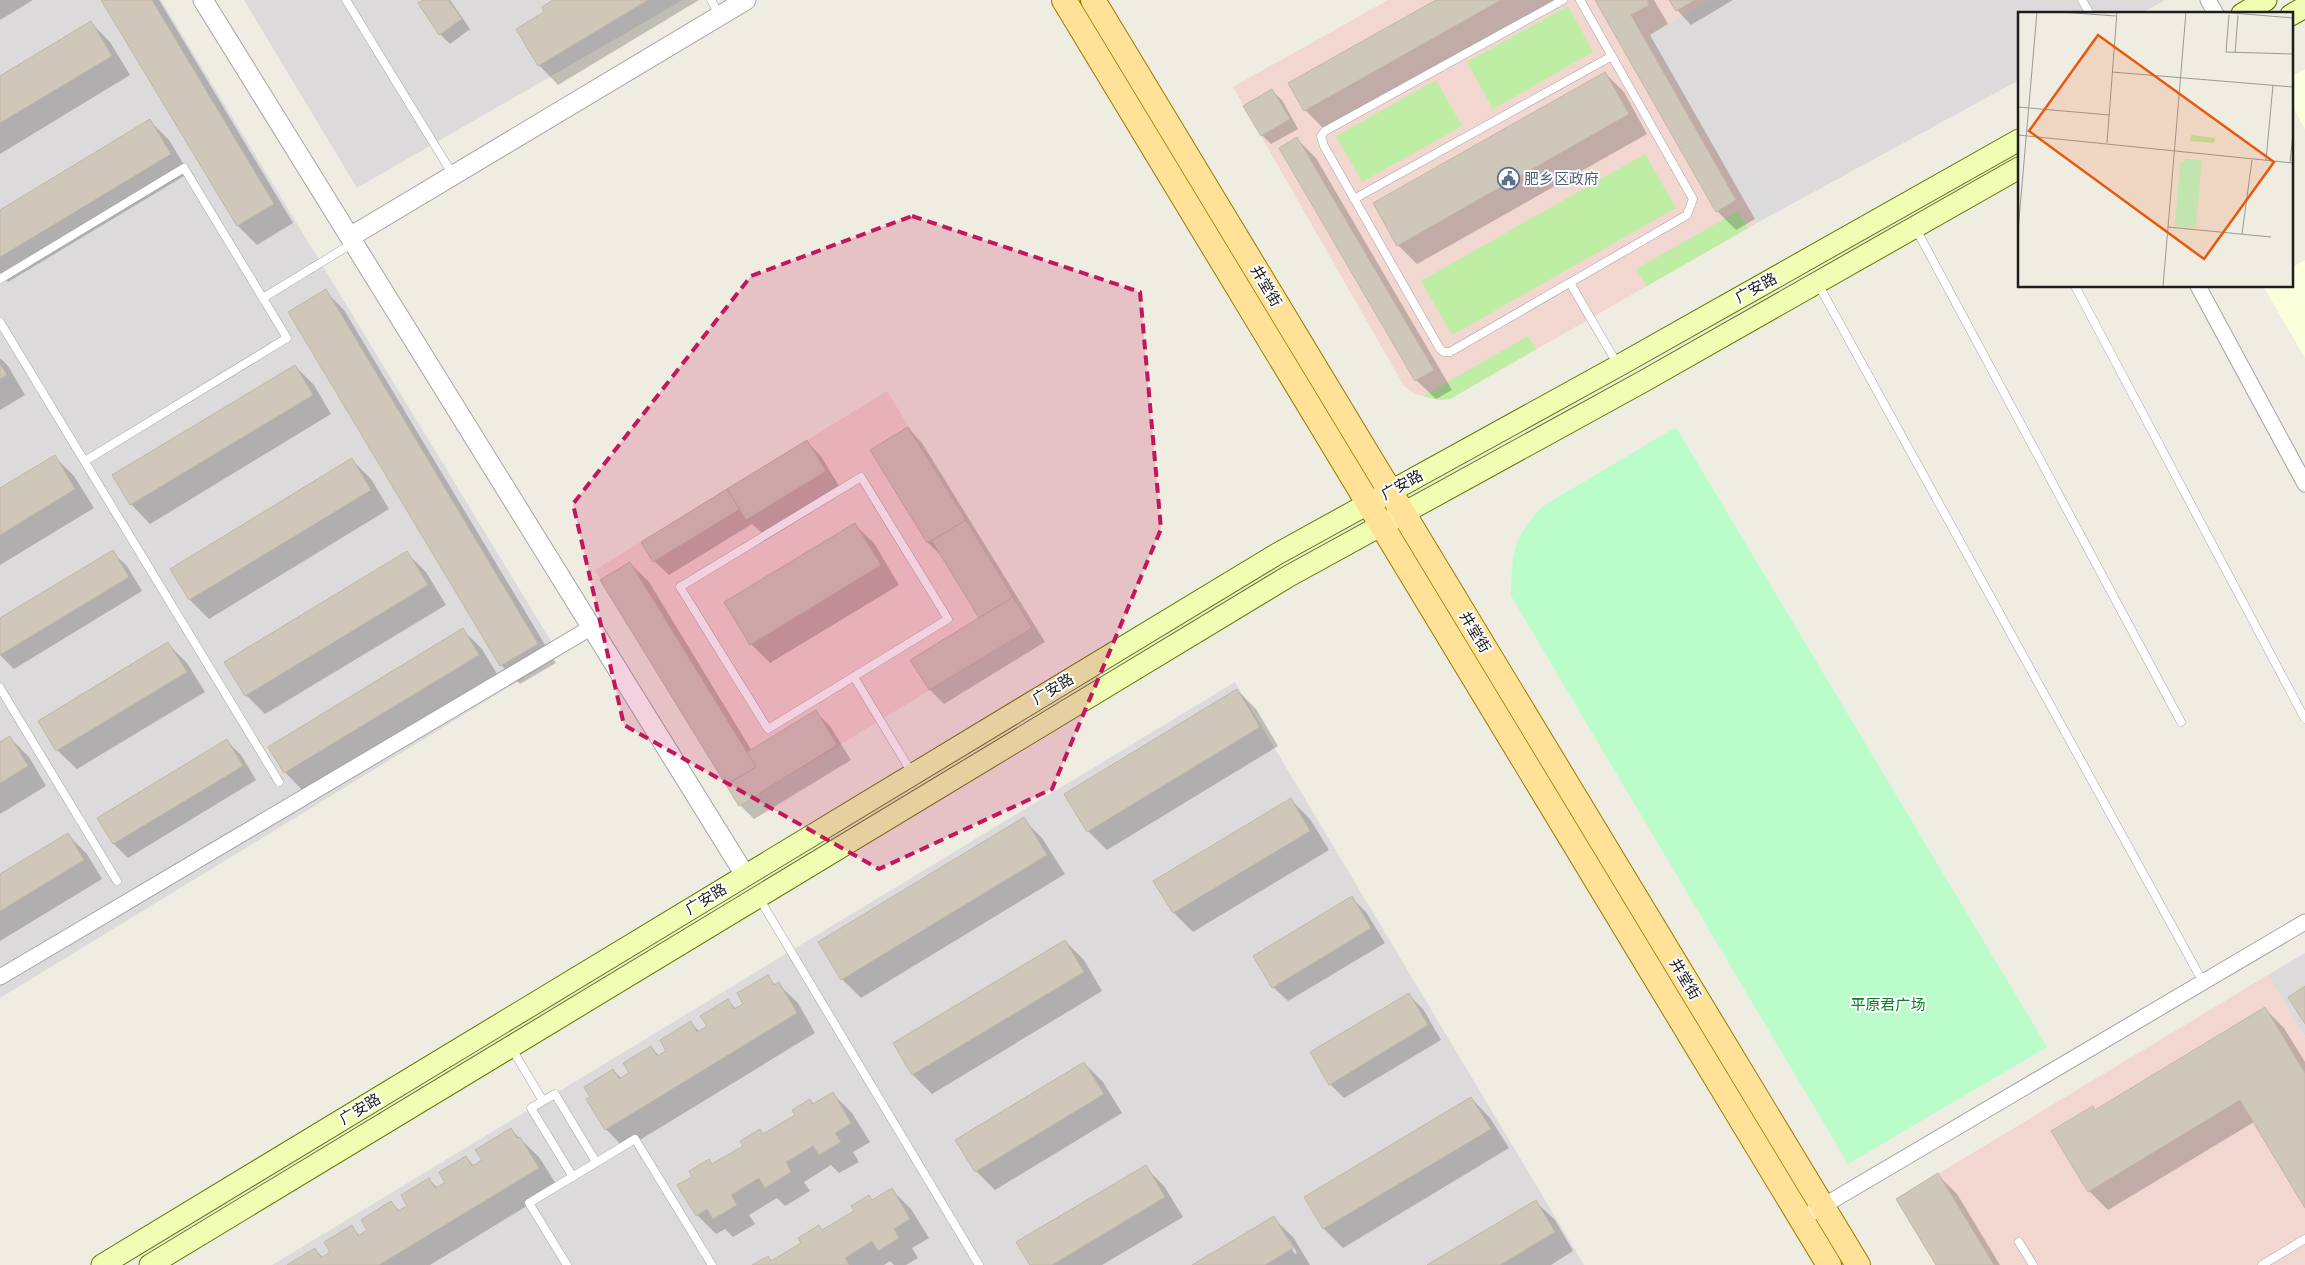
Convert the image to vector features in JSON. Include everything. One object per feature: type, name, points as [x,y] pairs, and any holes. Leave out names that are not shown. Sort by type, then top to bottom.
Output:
[{"type":"main road","name":"井堂街","points":[[1064,0],[1829,1265]]},
{"type":"main road","name":"井堂街","points":[[1093,0],[1858,1265]]},
{"type":"main road","points":[[2245,12],[2266,0]]},
{"type":"main road","points":[[2292,14],[2305,7]]},
{"type":"main road","name":"广安路","points":[[102,1265],[1277,554],[1618,366],[2018,141]]},
{"type":"main road","name":"广安路","points":[[150,1265],[1248,601],[1915,227],[2017,173]]},
{"type":"street","points":[[203,0],[745,875]]},
{"type":"street","points":[[352,240],[715,8],[746,0]]},
{"type":"street","points":[[2208,0],[2215,12]]},
{"type":"street","points":[[2199,288],[2305,484]]},
{"type":"street","points":[[0,978],[592,627]]},
{"type":"street","points":[[1801,1219],[1823,1208],[2305,922]]},
{"type":"lane","points":[[346,0],[453,175]]},
{"type":"lane","points":[[1563,0],[1325,131],[1321,136],[1324,146],[1354,199],[1440,349],[1444,352],[1450,352],[1686,215],[1694,199],[1580,0]]},
{"type":"lane","points":[[2082,0],[2089,12]]},
{"type":"lane","points":[[1354,199],[1612,56]]},
{"type":"lane","points":[[0,279],[184,168],[287,338],[84,461]]},
{"type":"lane","points":[[1915,227],[2181,722]]},
{"type":"lane","points":[[263,298],[352,240]]},
{"type":"lane","points":[[1817,282],[2203,982]]},
{"type":"lane","points":[[1570,283],[1618,366]]},
{"type":"lane","points":[[2076,288],[2305,719]]},
{"type":"lane","points":[[0,322],[279,782]]},
{"type":"lane","points":[[861,477],[948,619],[854,677],[768,730],[680,587],[861,477]]},
{"type":"lane","points":[[854,677],[913,774]]},
{"type":"lane","points":[[0,688],[117,881]]},
{"type":"lane","points":[[758,897],[979,1265]]},
{"type":"lane","points":[[511,1046],[544,1100]]},
{"type":"lane","points":[[573,1177],[531,1108],[555,1094],[596,1162]]},
{"type":"lane","points":[[567,1265],[530,1203],[635,1139],[712,1265]]},
{"type":"lane","points":[[2262,1265],[2305,1239]]},
{"type":"lane","points":[[2019,1242],[2034,1265]]},
{"type":"highlighted area","points":[[912,216],[1140,292],[1161,529],[1052,789],[879,869],[624,725],[573,504],[751,276]]},
{"type":"shaded area","points":[[0,0],[161,0],[560,656],[0,998]]},
{"type":"shaded area","points":[[244,0],[683,0],[357,188]]},
{"type":"shaded area","name":"肥乡区政府","points":[[1388,0],[1709,0],[1648,36],[1757,223],[1450,399],[1439,400],[1414,394],[1404,386],[1233,87]]},
{"type":"shaded area","points":[[1709,0],[2165,0],[2144,12],[2018,12],[2018,81],[1757,223],[1648,36]]},
{"type":"shaded area","points":[[2305,69],[2305,129],[2292,106],[2292,76]]},
{"type":"shaded area","points":[[2305,260],[2305,358],[2264,288],[2292,288],[2292,267]]},
{"type":"shaded area","points":[[887,391],[1032,628],[739,806],[595,570]]},
{"type":"shaded area","points":[[1235,682],[1584,1265],[272,1265]]},
{"type":"shaded area","points":[[2305,953],[2305,1037],[2268,975]]},
{"type":"shaded area","points":[[2268,975],[2305,1037],[2305,1265],[1936,1265],[1896,1199]]},
{"type":"green space","points":[[1568,6],[1593,52],[1493,109],[1467,62]]},
{"type":"green space","points":[[1436,80],[1462,126],[1362,182],[1336,136]]},
{"type":"green space","points":[[1645,154],[1676,208],[1452,335],[1421,281]]},
{"type":"green space","points":[[1738,211],[1748,228],[1647,286],[1636,269]]},
{"type":"green space","points":[[1528,336],[1536,349],[1450,399],[1439,400],[1423,396]]},
{"type":"green space","name":"平原君广场","points":[[1676,427],[2047,1047],[1848,1164],[1511,596],[1513,557],[1516,547],[1525,528],[1543,506]]},
{"type":"building","points":[[101,0],[152,0],[274,204],[237,226]]},
{"type":"building","points":[[423,0],[448,0],[462,19],[439,35],[418,3]]},
{"type":"building","points":[[553,0],[648,0],[538,66],[516,29],[544,12],[542,7]]},
{"type":"building","points":[[1436,0],[1501,0],[1304,111],[1288,83]]},
{"type":"building","points":[[1595,0],[1647,0],[1649,5],[1631,15],[1736,200],[1716,212]]},
{"type":"building","points":[[1669,0],[1695,0],[1676,11]]},
{"type":"building","points":[[91,21],[112,56],[0,123],[0,76]]},
{"type":"building","points":[[1605,72],[1629,114],[1397,246],[1373,203]]},
{"type":"building","points":[[1272,89],[1290,119],[1261,136],[1243,106]]},
{"type":"building","points":[[150,119],[171,154],[0,257],[0,210]]},
{"type":"building","points":[[1297,137],[1434,370],[1415,381],[1279,148]]},
{"type":"building","points":[[326,289],[538,644],[500,666],[288,312]]},
{"type":"building","points":[[0,364],[7,375],[0,379]]},
{"type":"building","points":[[295,365],[313,395],[130,505],[112,475]]},
{"type":"building","points":[[908,427],[966,520],[927,543],[870,450]]},
{"type":"building","points":[[807,440],[826,471],[746,520],[727,489]]},
{"type":"building","points":[[55,455],[75,489],[0,535],[0,488]]},
{"type":"building","points":[[352,458],[371,490],[189,600],[170,569]]},
{"type":"building","points":[[727,489],[740,509],[653,562],[641,542]]},
{"type":"building","points":[[966,520],[1013,597],[979,618],[932,541]]},
{"type":"building","points":[[855,523],[881,565],[750,645],[724,602]]},
{"type":"building","points":[[113,550],[129,577],[0,655],[0,618]]},
{"type":"building","points":[[407,551],[428,585],[245,696],[224,662]]},
{"type":"building","points":[[630,562],[756,767],[726,785],[600,580]]},
{"type":"building","points":[[1013,597],[1032,628],[929,690],[910,660]]},
{"type":"building","points":[[463,628],[479,655],[284,773],[268,747]]},
{"type":"building","points":[[168,642],[187,672],[56,751],[38,721]]},
{"type":"building","points":[[1237,689],[1260,727],[1087,832],[1064,794]]},
{"type":"building","points":[[816,710],[837,745],[739,806],[726,785],[756,767],[747,752]]},
{"type":"building","points":[[10,736],[28,766],[0,783],[0,742]]},
{"type":"building","points":[[227,739],[243,766],[113,844],[97,818]]},
{"type":"building","points":[[1291,798],[1310,831],[1173,913],[1153,881]]},
{"type":"building","points":[[1024,817],[1047,855],[841,980],[818,942]]},
{"type":"building","points":[[68,833],[84,860],[0,911],[0,874]]},
{"type":"building","points":[[1352,896],[1371,928],[1272,988],[1253,956]]},
{"type":"building","points":[[1065,940],[1084,972],[912,1075],[893,1043]]},
{"type":"building","points":[[768,975],[774,985],[779,982],[797,1013],[605,1130],[586,1099],[590,1097],[584,1087],[613,1069],[619,1079],[629,1073],[623,1063],[651,1046],[657,1056],[666,1051],[660,1040],[691,1021],[697,1032],[707,1026],[700,1016],[728,999],[734,1009],[743,1004],[737,993]]},
{"type":"building","points":[[2305,986],[2305,1024],[2288,997]]},
{"type":"building","points":[[1409,993],[1428,1025],[1329,1085],[1310,1052]]},
{"type":"building","points":[[2265,1007],[2305,1073],[2305,1208],[2240,1100],[2088,1192],[2051,1131],[2093,1106],[2095,1110]]},
{"type":"building","points":[[1084,1062],[1104,1094],[975,1172],[955,1140]]},
{"type":"building","points":[[833,1092],[851,1123],[835,1133],[841,1142],[819,1155],[813,1146],[786,1162],[791,1172],[765,1188],[759,1178],[731,1195],[737,1205],[713,1219],[707,1209],[696,1216],[677,1185],[692,1177],[689,1171],[709,1159],[712,1164],[743,1146],[740,1141],[760,1129],[763,1134],[795,1115],[792,1110],[810,1099],[813,1104]]},
{"type":"building","points":[[1471,1097],[1491,1129],[1323,1229],[1304,1197]]},
{"type":"building","points":[[511,1128],[517,1138],[520,1137],[539,1168],[379,1265],[287,1265],[315,1248],[321,1258],[330,1252],[324,1242],[352,1225],[358,1236],[367,1230],[361,1220],[391,1201],[398,1211],[407,1206],[401,1195],[429,1178],[435,1188],[445,1183],[439,1172],[466,1156],[472,1166],[482,1160],[475,1150]]},
{"type":"building","points":[[1146,1165],[1165,1197],[1052,1265],[1030,1265],[1016,1242]]},
{"type":"building","points":[[1938,1173],[1994,1265],[1936,1265],[1896,1199]]},
{"type":"building","points":[[892,1188],[910,1219],[894,1229],[899,1238],[878,1251],[872,1241],[845,1258],[849,1265],[752,1265],[768,1256],[771,1261],[801,1243],[798,1238],[819,1225],[822,1230],[854,1211],[851,1206],[869,1195],[872,1200]]},
{"type":"building","points":[[1536,1200],[1555,1232],[1500,1265],[1427,1265]]},
{"type":"building","points":[[1274,1216],[1293,1248],[1265,1265],[1192,1265]]},
{"type":"place","name":"肥乡区政府","points":[[1508,179]]}]
